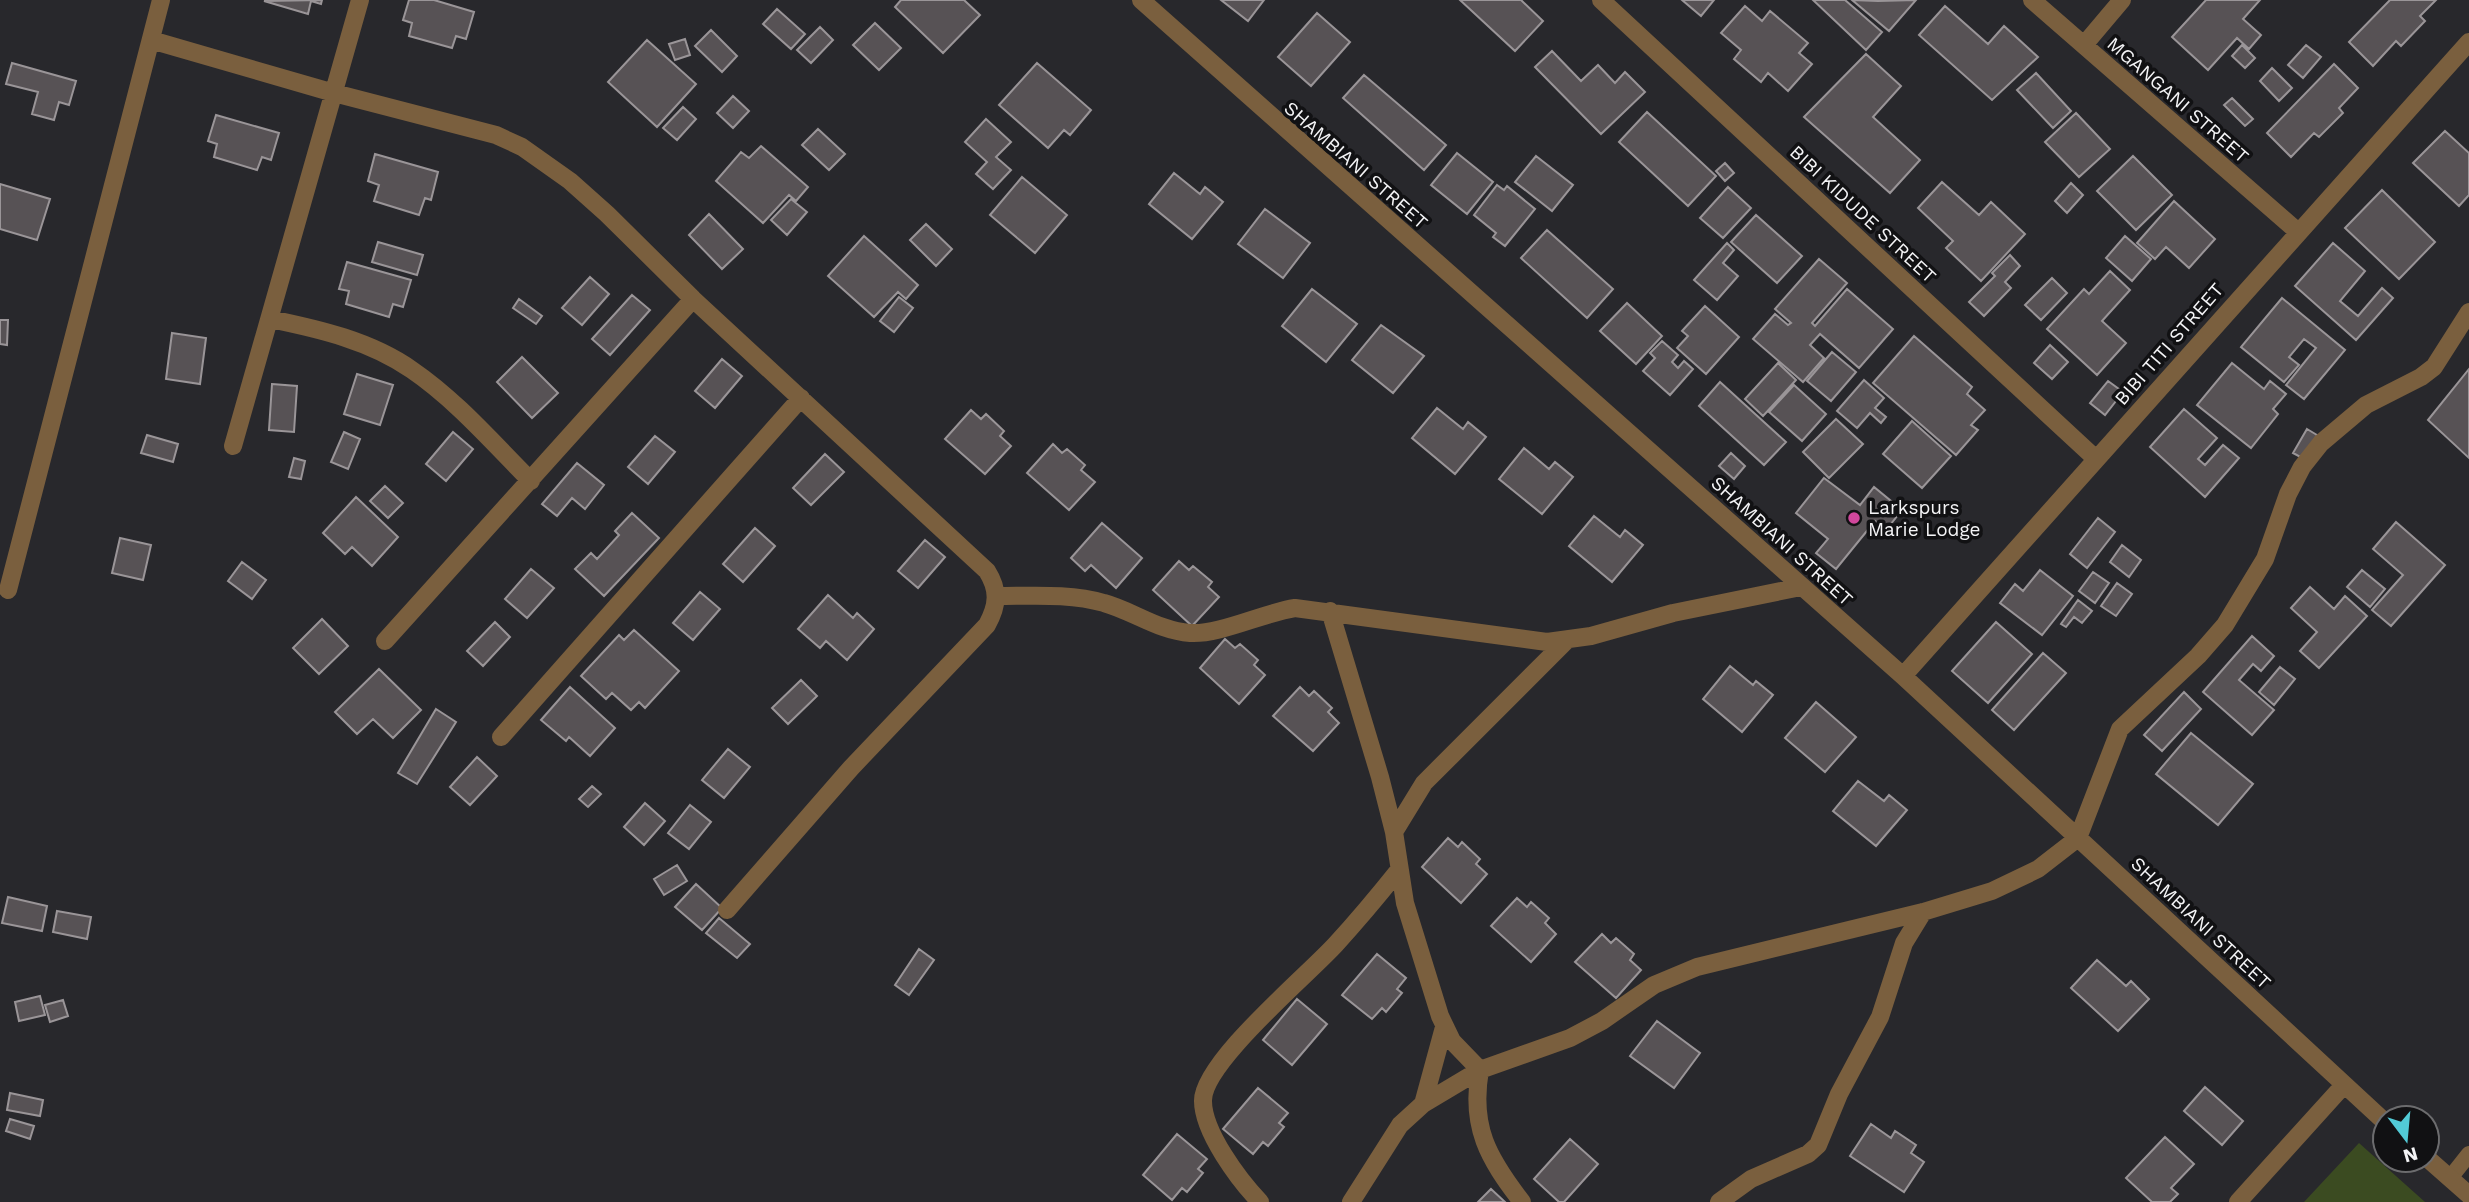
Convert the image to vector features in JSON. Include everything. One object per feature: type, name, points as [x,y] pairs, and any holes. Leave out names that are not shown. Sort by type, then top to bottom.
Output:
[{"type":"street","points":[[8,590],[161,0]]},
{"type":"street","points":[[233,446],[360,0]]},
{"type":"street","name":"SHAMBIANI STREET","points":[[1141,0],[1903,676],[2371,1110]]},
{"type":"street","name":"BIBI KIDUDE STREET","points":[[1601,0],[2096,459]]},
{"type":"street","name":"MGANGANI STREET","points":[[2032,0],[2297,231]]},
{"type":"street","points":[[2084,45],[2122,0]]},
{"type":"street","points":[[151,40],[334,93],[471,127],[522,147],[570,181],[607,214],[693,299],[987,571],[997,596],[996,609],[987,625],[850,768],[727,910]]},
{"type":"street","name":"BIBI TITI STREET","points":[[1903,676],[2297,231],[2469,42]]},
{"type":"street","points":[[385,641],[693,299]]},
{"type":"street","points":[[1351,1202],[1400,1125],[1423,1104],[1480,1070],[1570,1038],[1602,1021],[1654,985],[1697,967],[1923,912],[2021,879],[2078,838],[2120,729],[2198,656],[2225,625],[2264,559],[2288,494],[2302,467],[2321,443],[2367,405],[2421,377],[2434,367],[2469,312]]},
{"type":"street","points":[[270,319],[317,329],[369,347],[411,369],[531,481]]},
{"type":"street","points":[[501,737],[801,398]]},
{"type":"street","points":[[997,596],[1104,603],[1159,626],[1189,633],[1204,632],[1267,612],[1295,608],[1548,642],[1801,587]]},
{"type":"street","points":[[1329,611],[1394,832],[1398,871],[1444,1027],[1480,1070],[1476,1114],[1486,1147],[1522,1202]]},
{"type":"street","points":[[1394,832],[1424,783],[1567,640]]},
{"type":"street","points":[[1259,1202],[1245,1186],[1212,1133],[1202,1100],[1206,1084],[1222,1059],[1335,945],[1398,871]]},
{"type":"street","points":[[1720,1202],[1751,1179],[1793,1162],[1818,1145],[1839,1094],[1880,1017],[1904,943],[1923,912]]},
{"type":"street","points":[[1423,1104],[1444,1027]]},
{"type":"street","points":[[2238,1202],[2343,1086]]},
{"type":"street","points":[[2441,1170],[2469,1195]]},
{"type":"lane","points":[[2450,1178],[2469,1154]]},
{"type":"green space","points":[[2359,1143],[2371,1154],[2371,1174],[2394,1174],[2425,1202],[2304,1202]]},
{"type":"building","points":[[322,0],[321,4],[311,1],[308,14],[264,1]]},
{"type":"building","points":[[409,0],[434,0],[474,12],[466,39],[456,36],[452,48],[409,36],[412,23],[403,20]]},
{"type":"building","points":[[901,0],[964,0],[980,15],[943,53],[895,7]]},
{"type":"building","points":[[1221,0],[1264,0],[1248,21]]},
{"type":"building","points":[[1460,0],[1521,0],[1543,21],[1515,51]]},
{"type":"building","points":[[1682,0],[1714,0],[1701,16]]},
{"type":"building","points":[[1813,0],[1845,0],[1882,32],[1866,50]]},
{"type":"building","points":[[1852,0],[1878,1],[1916,0],[1889,31]]},
{"type":"building","points":[[2206,0],[2260,0],[2243,19],[2261,35],[2249,49],[2237,38],[2208,70],[2172,37]]},
{"type":"building","points":[[2390,0],[2436,0],[2420,16],[2425,21],[2401,46],[2396,41],[2373,66],[2349,42]]},
{"type":"building","points":[[1745,6],[1762,21],[1770,11],[1808,43],[1799,53],[1812,64],[1788,91],[1768,73],[1761,82],[1734,59],[1741,50],[1721,33]]},
{"type":"building","points":[[1945,6],[1988,44],[2004,26],[2038,57],[1992,100],[1919,35]]},
{"type":"building","points":[[777,9],[805,34],[791,49],[763,24]]},
{"type":"building","points":[[1317,13],[1350,42],[1311,86],[1278,57]]},
{"type":"building","points":[[875,23],[901,48],[879,70],[853,45]]},
{"type":"building","points":[[820,27],[833,40],[811,63],[797,50]]},
{"type":"building","points":[[711,30],[737,56],[722,72],[695,46]]},
{"type":"building","points":[[685,39],[690,55],[675,60],[669,44]]},
{"type":"building","points":[[647,40],[696,84],[657,127],[608,82]]},
{"type":"building","points":[[2242,45],[2255,58],[2245,68],[2232,56]]},
{"type":"building","points":[[2306,45],[2321,57],[2303,78],[2288,65]]},
{"type":"building","points":[[1552,51],[1581,81],[1598,65],[1615,83],[1625,72],[1645,92],[1601,134],[1535,67]]},
{"type":"building","points":[[1866,54],[1901,86],[1873,117],[1920,160],[1890,193],[1804,117]]},
{"type":"building","points":[[12,63],[76,81],[69,105],[59,102],[54,120],[32,114],[38,92],[6,84]]},
{"type":"building","points":[[1037,63],[1091,110],[1070,135],[1064,130],[1048,148],[999,105]]},
{"type":"building","points":[[2334,64],[2358,88],[2339,108],[2343,113],[2319,137],[2314,133],[2291,157],[2267,133]]},
{"type":"building","points":[[2272,68],[2292,88],[2279,101],[2260,81]]},
{"type":"building","points":[[2036,73],[2071,111],[2053,128],[2017,90]]},
{"type":"building","points":[[1364,75],[1446,145],[1424,170],[1343,98]]},
{"type":"building","points":[[733,96],[749,111],[733,128],[717,113]]},
{"type":"building","points":[[2232,98],[2253,119],[2245,126],[2224,105]]},
{"type":"building","points":[[683,107],[696,119],[677,140],[663,128]]},
{"type":"building","points":[[1647,112],[1716,176],[1688,206],[1619,142]]},
{"type":"building","points":[[2076,113],[2110,149],[2079,177],[2045,142]]},
{"type":"building","points":[[216,115],[279,133],[271,160],[262,157],[257,170],[214,157],[217,144],[208,141]]},
{"type":"building","points":[[986,119],[1011,142],[996,157],[1011,170],[993,189],[976,174],[987,162],[965,142]]},
{"type":"building","points":[[818,129],[845,154],[829,170],[802,145]]},
{"type":"building","points":[[2445,131],[2469,153],[2469,195],[2459,206],[2413,163]]},
{"type":"building","points":[[761,146],[808,187],[796,201],[789,195],[763,223],[716,181],[741,152],[749,158]]},
{"type":"building","points":[[1457,153],[1493,182],[1467,214],[1431,185]]},
{"type":"building","points":[[375,154],[438,172],[431,200],[425,198],[419,215],[374,201],[379,185],[368,181]]},
{"type":"building","points":[[1536,156],[1573,185],[1552,211],[1515,182]]},
{"type":"building","points":[[2133,156],[2172,195],[2136,230],[2097,191]]},
{"type":"building","points":[[1725,163],[1734,173],[1725,181],[1716,171]]},
{"type":"building","points":[[1174,173],[1200,194],[1205,187],[1223,202],[1192,239],[1149,204]]},
{"type":"building","points":[[1022,177],[1067,215],[1035,253],[990,215]]},
{"type":"building","points":[[1942,182],[1979,215],[1991,202],[2025,234],[1981,281],[1946,248],[1953,241],[1918,208]]},
{"type":"building","points":[[2071,183],[2083,195],[2067,213],[2055,201]]},
{"type":"building","points":[[0,184],[50,199],[37,240],[0,229]]},
{"type":"building","points":[[1497,185],[1504,190],[1507,186],[1535,209],[1505,246],[1493,237],[1496,233],[1474,215]]},
{"type":"building","points":[[1728,187],[1751,208],[1723,238],[1700,218]]},
{"type":"building","points":[[2382,190],[2435,242],[2399,279],[2345,228]]},
{"type":"building","points":[[791,199],[807,212],[787,235],[771,220]]},
{"type":"building","points":[[2174,201],[2215,239],[2189,268],[2166,247],[2155,259],[2137,243]]},
{"type":"building","points":[[1265,209],[1310,243],[1283,278],[1238,244]]},
{"type":"building","points":[[709,214],[743,249],[722,269],[689,235]]},
{"type":"building","points":[[1756,215],[1802,256],[1777,283],[1731,242]]},
{"type":"building","points":[[926,224],[952,249],[936,266],[910,240]]},
{"type":"building","points":[[1547,230],[1613,289],[1587,318],[1521,258]]},
{"type":"building","points":[[864,236],[918,285],[906,299],[898,292],[874,317],[828,276]]},
{"type":"building","points":[[2125,236],[2151,259],[2132,281],[2106,258]]},
{"type":"building","points":[[378,242],[423,255],[417,275],[372,262]]},
{"type":"building","points":[[1727,243],[1734,250],[1723,263],[1738,276],[1717,300],[1694,280]]},
{"type":"building","points":[[2333,243],[2365,271],[2340,301],[2358,316],[2382,288],[2393,298],[2356,340],[2295,286]]},
{"type":"building","points":[[2010,255],[2020,266],[2005,282],[2011,288],[1984,316],[1969,302],[1995,276],[1992,273]]},
{"type":"building","points":[[1819,259],[1847,283],[1812,323],[1815,326],[1847,289],[1893,329],[1859,368],[1820,334],[1810,345],[1824,358],[1803,382],[1753,339],[1775,314],[1788,325],[1791,323],[1775,309]]},
{"type":"building","points":[[347,262],[411,280],[403,307],[393,304],[389,317],[346,304],[349,291],[339,289]]},
{"type":"building","points":[[2110,271],[2130,290],[2102,321],[2126,343],[2097,375],[2047,329],[2084,289],[2089,294]]},
{"type":"building","points":[[590,277],[609,294],[582,325],[562,308]]},
{"type":"building","points":[[2052,278],[2067,293],[2041,320],[2025,305]]},
{"type":"building","points":[[1312,289],[1357,324],[1326,362],[1282,326]]},
{"type":"building","points":[[632,295],[650,310],[610,355],[592,339]]},
{"type":"building","points":[[899,297],[913,308],[894,332],[880,321]]},
{"type":"building","points":[[2282,298],[2345,350],[2304,399],[2286,385],[2316,348],[2304,339],[2289,357],[2299,365],[2284,382],[2241,347]]},
{"type":"building","points":[[519,299],[542,316],[536,324],[513,308]]},
{"type":"building","points":[[1627,303],[1662,336],[1636,364],[1600,331]]},
{"type":"building","points":[[1705,306],[1739,337],[1706,374],[1677,348],[1688,336],[1682,331]]},
{"type":"building","points":[[0,320],[8,320],[7,345],[0,344]]},
{"type":"building","points":[[1381,325],[1424,356],[1393,393],[1352,360]]},
{"type":"building","points":[[172,333],[206,338],[200,384],[166,379]]},
{"type":"building","points":[[1914,336],[1972,387],[1967,394],[1985,410],[1971,425],[1978,430],[1956,455],[1873,383]]},
{"type":"building","points":[[1662,341],[1678,355],[1672,362],[1678,368],[1684,361],[1693,369],[1670,395],[1643,371],[1655,358],[1650,353]]},
{"type":"building","points":[[2050,345],[2068,362],[2052,379],[2034,363]]},
{"type":"building","points":[[1832,352],[1856,372],[1831,401],[1807,381]]},
{"type":"building","points":[[522,357],[558,393],[532,418],[497,382]]},
{"type":"building","points":[[722,359],[742,376],[715,408],[695,391]]},
{"type":"building","points":[[1778,363],[1796,380],[1763,416],[1745,399]]},
{"type":"building","points":[[2232,363],[2264,389],[2270,381],[2286,394],[2273,409],[2278,414],[2251,448],[2197,405]]},
{"type":"building","points":[[2469,369],[2469,458],[2428,420]]},
{"type":"building","points":[[357,374],[393,385],[380,425],[344,414]]},
{"type":"building","points":[[1864,380],[1884,398],[1875,408],[1886,417],[1881,423],[1870,413],[1857,428],[1837,411]]},
{"type":"building","points":[[2108,381],[2123,392],[2105,415],[2090,403]]},
{"type":"building","points":[[1720,382],[1786,442],[1764,465],[1699,406]]},
{"type":"building","points":[[272,384],[297,386],[294,432],[269,430]]},
{"type":"building","points":[[1794,385],[1826,414],[1802,441],[1769,412]]},
{"type":"building","points":[[1437,408],[1463,429],[1468,422],[1486,437],[1455,474],[1412,438]]},
{"type":"building","points":[[2184,409],[2217,438],[2198,459],[2205,465],[2223,445],[2239,458],[2205,497],[2150,447]]},
{"type":"building","points":[[971,410],[981,419],[986,414],[1004,431],[1000,436],[1011,446],[985,474],[945,439]]},
{"type":"building","points":[[1836,419],[1863,444],[1829,478],[1803,452]]},
{"type":"building","points":[[1912,421],[1951,456],[1922,488],[1883,454]]},
{"type":"building","points":[[2307,429],[2317,435],[2304,459],[2293,453]]},
{"type":"building","points":[[344,432],[360,439],[348,469],[331,462]]},
{"type":"building","points":[[453,432],[473,449],[446,481],[426,464]]},
{"type":"building","points":[[147,435],[178,444],[173,462],[141,453]]},
{"type":"building","points":[[655,436],[675,452],[648,484],[628,467]]},
{"type":"building","points":[[1053,444],[1062,453],[1067,449],[1085,465],[1081,470],[1095,482],[1069,510],[1027,473]]},
{"type":"building","points":[[1524,448],[1549,469],[1555,462],[1573,477],[1542,514],[1499,479]]},
{"type":"building","points":[[1731,453],[1745,466],[1734,479],[1719,466]]},
{"type":"building","points":[[825,454],[844,472],[811,505],[793,488]]},
{"type":"building","points":[[294,458],[305,461],[301,479],[289,477]]},
{"type":"building","points":[[577,463],[604,485],[585,509],[572,498],[557,516],[542,504]]},
{"type":"building","points":[[1824,478],[1860,505],[1874,487],[1902,510],[1886,530],[1875,521],[1836,569],[1816,553],[1828,539],[1796,513]]},
{"type":"building","points":[[385,486],[403,503],[388,518],[370,501]]},
{"type":"building","points":[[356,497],[398,537],[372,566],[352,547],[345,554],[323,533]]},
{"type":"building","points":[[632,513],[659,538],[604,596],[575,569],[591,553],[597,559],[619,535],[615,531]]},
{"type":"building","points":[[1594,516],[1620,537],[1625,530],[1643,545],[1612,582],[1569,546]]},
{"type":"building","points":[[2098,518],[2115,532],[2087,568],[2070,554]]},
{"type":"building","points":[[2396,522],[2445,565],[2391,626],[2372,610],[2403,575],[2373,549]]},
{"type":"building","points":[[1102,523],[1142,558],[1116,588],[1091,565],[1085,571],[1071,558]]},
{"type":"building","points":[[755,528],[775,546],[743,582],[723,564]]},
{"type":"building","points":[[120,538],[151,545],[143,580],[112,573]]},
{"type":"building","points":[[925,540],[945,557],[918,588],[898,571]]},
{"type":"building","points":[[2122,545],[2141,560],[2129,577],[2110,562]]},
{"type":"building","points":[[1179,561],[1189,570],[1193,566],[1212,582],[1208,587],[1219,597],[1192,626],[1153,590]]},
{"type":"building","points":[[242,562],[266,580],[252,599],[228,581]]},
{"type":"building","points":[[531,569],[554,588],[527,618],[505,599]]},
{"type":"building","points":[[2040,570],[2073,596],[2042,635],[2000,603],[2015,584],[2023,591]]},
{"type":"building","points":[[2362,570],[2385,589],[2370,607],[2347,587]]},
{"type":"building","points":[[2093,572],[2109,583],[2095,603],[2079,591]]},
{"type":"building","points":[[2117,583],[2132,594],[2116,616],[2101,606]]},
{"type":"building","points":[[2310,587],[2334,609],[2345,596],[2367,616],[2319,668],[2300,651],[2317,632],[2291,608]]},
{"type":"building","points":[[700,592],[720,609],[693,640],[673,623]]},
{"type":"building","points":[[828,595],[853,618],[857,613],[874,629],[847,660],[826,641],[820,648],[798,629]]},
{"type":"building","points":[[2078,600],[2092,611],[2082,623],[2074,617],[2066,627],[2061,624]]},
{"type":"building","points":[[322,619],[348,646],[319,674],[293,648]]},
{"type":"building","points":[[495,622],[510,637],[483,666],[467,651]]},
{"type":"building","points":[[1996,622],[2032,654],[1988,703],[1952,671]]},
{"type":"building","points":[[634,630],[679,671],[645,708],[639,702],[631,710],[612,693],[606,699],[581,676],[619,635],[624,640]]},
{"type":"building","points":[[2252,636],[2274,656],[2261,671],[2253,664],[2239,680],[2274,710],[2252,735],[2203,692]]},
{"type":"building","points":[[1225,639],[1235,648],[1240,644],[1258,660],[1254,665],[1265,675],[1239,704],[1200,668]]},
{"type":"building","points":[[2043,653],[2066,673],[2014,730],[1992,710]]},
{"type":"building","points":[[1730,666],[1753,685],[1756,681],[1773,695],[1742,732],[1703,699]]},
{"type":"building","points":[[2280,667],[2295,679],[2274,705],[2259,692]]},
{"type":"building","points":[[379,669],[421,710],[393,738],[373,719],[357,734],[335,712]]},
{"type":"building","points":[[801,680],[817,696],[788,724],[772,708]]},
{"type":"building","points":[[570,687],[615,728],[590,756],[569,737],[566,741],[541,720]]},
{"type":"building","points":[[1300,687],[1309,696],[1314,691],[1332,708],[1328,712],[1339,723],[1313,751],[1273,716]]},
{"type":"building","points":[[2184,692],[2201,709],[2162,751],[2144,735]]},
{"type":"building","points":[[1816,702],[1856,737],[1825,772],[1785,738]]},
{"type":"building","points":[[436,709],[456,722],[417,784],[398,773]]},
{"type":"building","points":[[2191,733],[2253,784],[2218,825],[2156,774]]},
{"type":"building","points":[[728,749],[750,767],[724,798],[702,780]]},
{"type":"building","points":[[477,757],[497,776],[470,805],[450,787]]},
{"type":"building","points":[[1858,781],[1884,801],[1889,795],[1907,810],[1876,846],[1833,811]]},
{"type":"building","points":[[592,786],[601,794],[588,807],[579,799]]},
{"type":"building","points":[[645,803],[665,821],[644,845],[624,827]]},
{"type":"building","points":[[690,805],[711,822],[689,849],[668,833]]},
{"type":"building","points":[[1448,838],[1458,847],[1462,842],[1480,859],[1476,864],[1487,874],[1461,903],[1422,867]]},
{"type":"building","points":[[677,865],[687,881],[664,895],[654,879]]},
{"type":"building","points":[[696,884],[722,908],[702,930],[675,907]]},
{"type":"building","points":[[8,897],[47,906],[42,931],[2,923]]},
{"type":"building","points":[[1517,898],[1527,907],[1531,902],[1549,918],[1545,923],[1556,934],[1531,962],[1491,926]]},
{"type":"building","points":[[57,911],[91,917],[87,939],[53,932]]},
{"type":"building","points":[[719,918],[750,944],[737,958],[706,933]]},
{"type":"building","points":[[1602,934],[1611,943],[1616,938],[1634,954],[1630,960],[1641,970],[1616,998],[1575,962]]},
{"type":"building","points":[[919,949],[934,960],[909,995],[895,985]]},
{"type":"building","points":[[1377,954],[1406,978],[1397,989],[1402,993],[1386,1012],[1382,1008],[1372,1019],[1342,995]]},
{"type":"building","points":[[2097,960],[2126,986],[2131,981],[2149,999],[2118,1031],[2071,988]]},
{"type":"building","points":[[40,996],[45,1015],[19,1021],[15,1002]]},
{"type":"building","points":[[1297,999],[1327,1024],[1292,1065],[1263,1040]]},
{"type":"building","points":[[63,1000],[68,1016],[50,1022],[45,1005]]},
{"type":"building","points":[[1657,1021],[1700,1053],[1674,1088],[1630,1056]]},
{"type":"building","points":[[2205,1087],[2243,1121],[2222,1145],[2184,1111]]},
{"type":"building","points":[[1258,1088],[1288,1113],[1279,1123],[1284,1127],[1268,1146],[1263,1142],[1253,1154],[1223,1129]]},
{"type":"building","points":[[10,1093],[43,1100],[40,1116],[7,1110]]},
{"type":"building","points":[[10,1119],[34,1126],[30,1139],[6,1131]]},
{"type":"building","points":[[1871,1124],[1891,1138],[1895,1131],[1916,1145],[1911,1153],[1924,1162],[1904,1192],[1850,1156]]},
{"type":"building","points":[[1177,1134],[1207,1159],[1198,1169],[1203,1173],[1187,1192],[1182,1188],[1172,1200],[1143,1175]]},
{"type":"building","points":[[2165,1137],[2194,1164],[2171,1188],[2178,1194],[2170,1202],[2152,1202],[2126,1178]]},
{"type":"building","points":[[1570,1139],[1598,1164],[1564,1202],[1559,1202],[1534,1179]]},
{"type":"building","points":[[1491,1189],[1505,1202],[1478,1202]]},
{"type":"place","name":"Larkspurs Marie Lodge","points":[[1854,518]]}]
